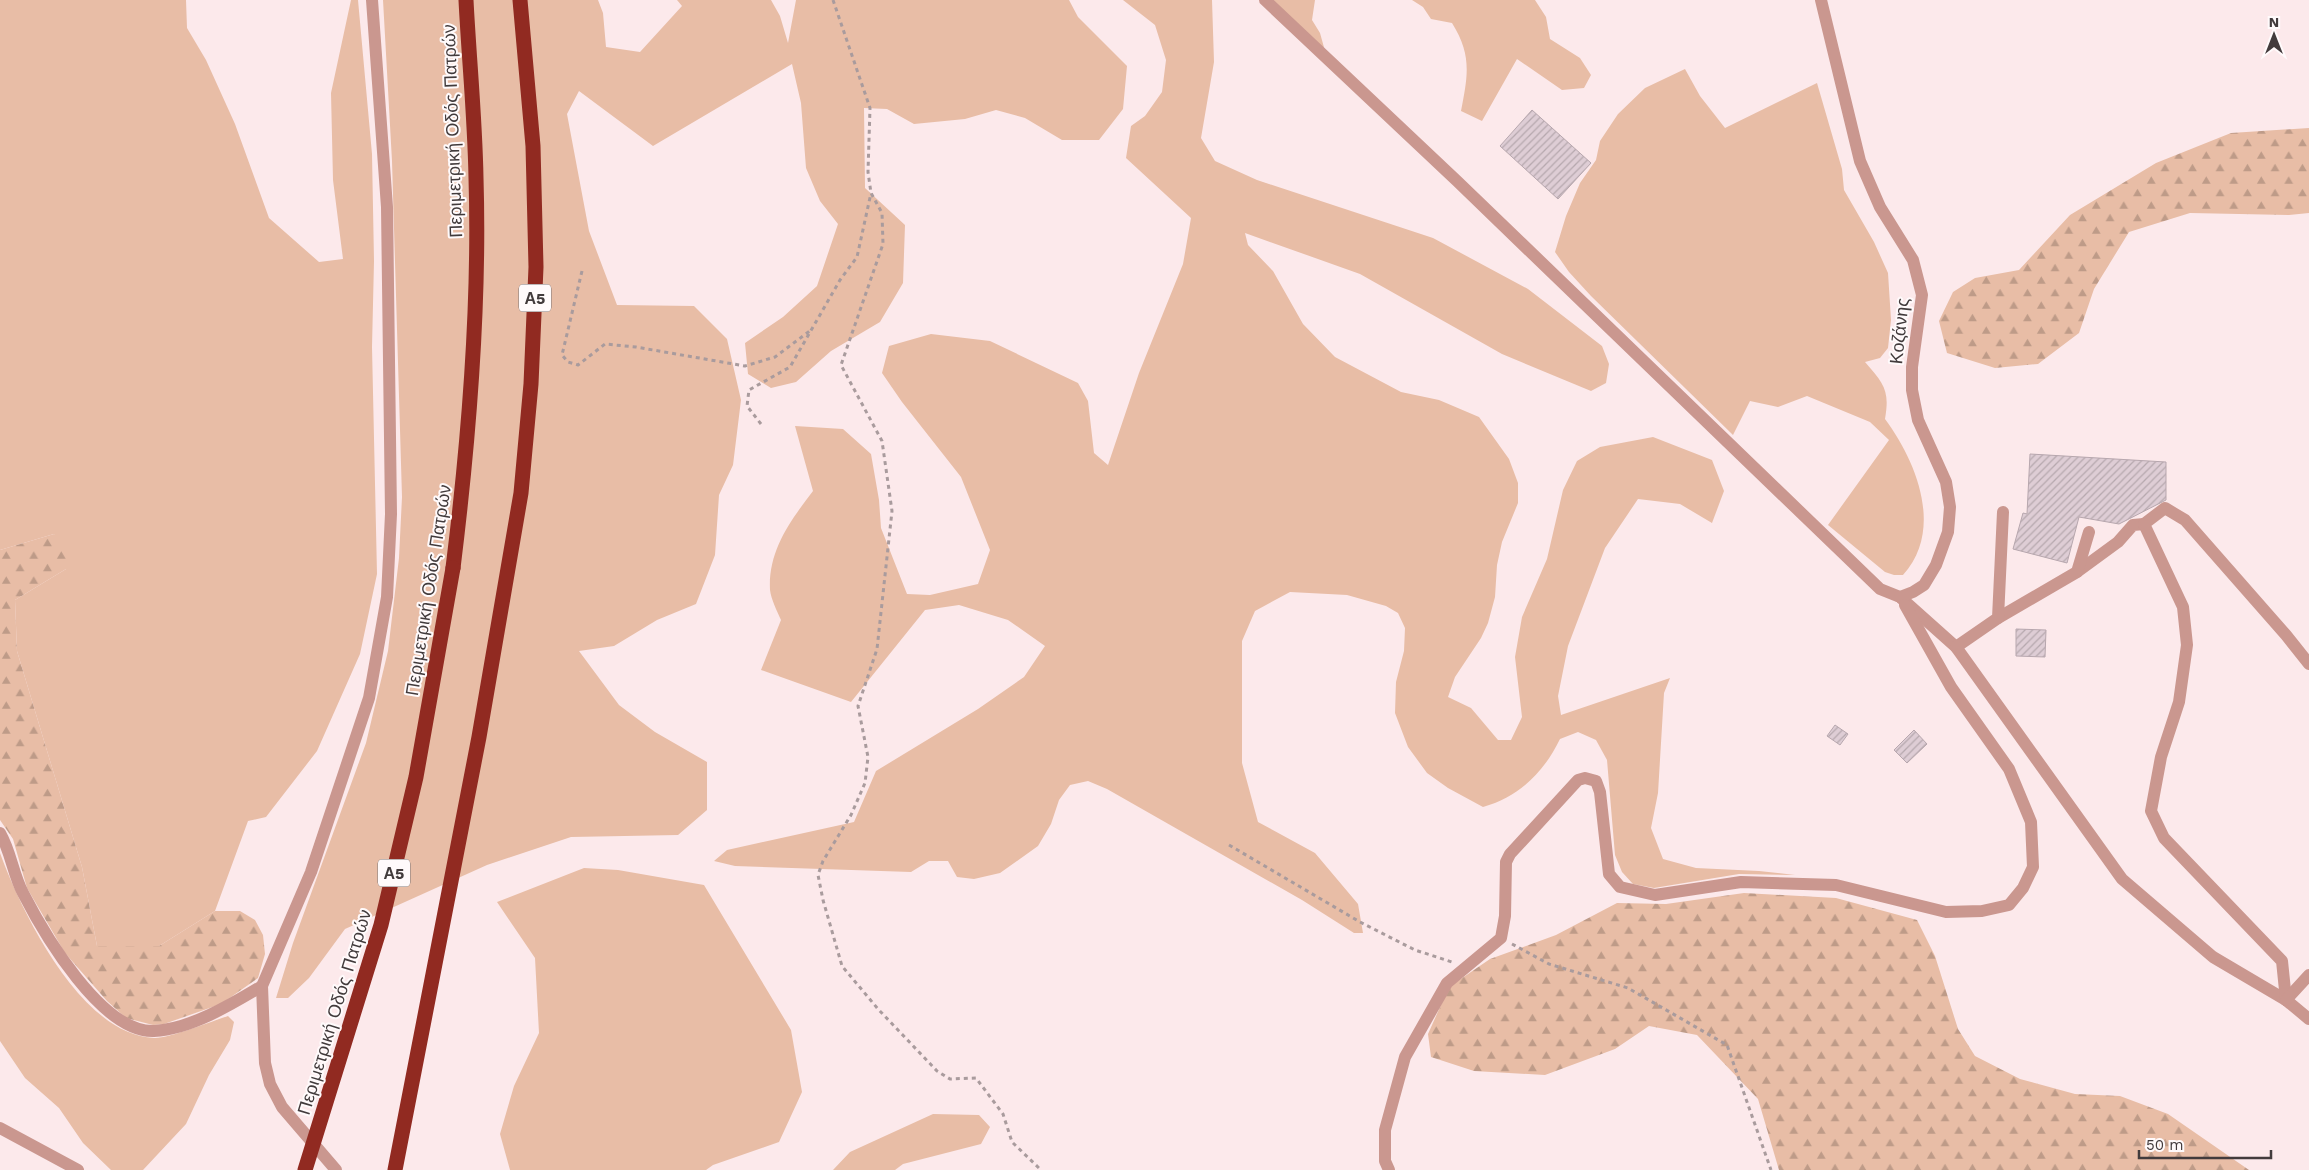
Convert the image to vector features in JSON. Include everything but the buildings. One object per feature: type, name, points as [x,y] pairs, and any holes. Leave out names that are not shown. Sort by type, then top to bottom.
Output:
[{"type":"highway","name":"Περιμετρική Οδός Πατρών","points":[[305,1170],[386,907],[416,777],[453,568],[469,437],[475,294],[476,178],[466,0]]},
{"type":"highway","name":"Α5","points":[[395,1170],[424,1028],[505,594],[521,493],[535,321],[533,146],[520,0]]},
{"type":"street","points":[[336,1170],[282,1107],[270,1084],[265,1063],[262,986],[311,872],[369,698],[387,597],[391,514],[387,207],[372,0]]},
{"type":"street","points":[[1264,0],[1457,181],[1880,590],[1900,597],[1956,647],[2122,880],[2213,957],[2286,1000],[2309,1019]]},
{"type":"street","name":"Κοζάνης","points":[[1821,0],[1860,161],[1880,208],[1913,260],[1922,295],[1912,367],[1912,390],[1918,420],[1946,482],[1950,506],[1948,532],[1936,565],[1924,585],[1914,592],[1900,597]]},
{"type":"street","points":[[1956,647],[1998,618],[2077,572],[2118,542],[2133,525],[2144,524],[2165,508],[2185,520],[2309,664]]},
{"type":"street","points":[[1998,618],[2003,512]]},
{"type":"street","points":[[2144,524],[2183,607],[2187,645],[2179,702],[2161,757],[2151,810],[2164,838],[2282,961],[2286,1000]]},
{"type":"street","points":[[2077,572],[2089,532]]},
{"type":"street","points":[[1389,1170],[1385,1161],[1385,1130],[1405,1057],[1447,983],[1501,938],[1505,916],[1506,862],[1510,854],[1578,780],[1585,778],[1596,781],[1600,792],[1609,874],[1620,887],[1655,895],[1741,882],[1836,885],[1946,912],[1982,911],[2008,905],[2023,888],[2032,867],[2031,822],[2009,769],[1951,686],[1900,597]]},
{"type":"street","points":[[0,833],[22,892],[60,957],[104,1008],[128,1026],[154,1031],[184,1023],[216,1013],[262,986]]},
{"type":"street","points":[[2286,1000],[2309,975]]},
{"type":"street","points":[[0,1128],[78,1170]]},
{"type":"path","points":[[761,424],[747,406],[749,390],[790,367],[840,280],[858,257],[871,193],[868,172],[870,108],[833,0]]},
{"type":"path","points":[[871,193],[882,213],[883,244],[841,366],[882,441],[892,511],[877,649],[858,706],[868,758],[865,783],[852,815],[823,861],[818,875],[823,900],[842,966],[878,1009],[937,1071],[950,1079],[976,1078],[1003,1114],[1012,1142],[1041,1170]]},
{"type":"path","points":[[582,271],[562,355],[568,362],[578,365],[604,344],[636,347],[745,366],[775,357],[811,330]]},
{"type":"path","points":[[1229,845],[1360,922],[1407,946],[1466,966]]},
{"type":"path","points":[[1501,938],[1549,964],[1628,988],[1727,1045],[1771,1170]]},
{"type":"green space","points":[[0,0],[186,0],[187,28],[206,60],[235,124],[269,218],[319,262],[343,259],[333,180],[331,93],[351,0],[358,0],[372,154],[374,261],[372,347],[377,574],[360,654],[317,751],[266,817],[248,821],[215,911],[159,946],[97,946],[82,867],[17,651],[15,600],[66,569],[54,534],[0,550]]},
{"type":"green space","points":[[383,0],[598,0],[603,13],[606,47],[640,52],[682,6],[677,0],[771,0],[780,16],[788,43],[796,0],[1069,0],[1078,17],[1127,66],[1123,109],[1099,140],[1062,140],[1025,118],[996,110],[965,119],[914,124],[887,109],[864,108],[865,188],[905,225],[903,283],[880,322],[831,351],[796,382],[771,388],[748,374],[745,343],[783,317],[817,286],[838,224],[820,201],[806,168],[801,103],[792,64],[653,146],[579,91],[567,114],[589,231],[617,305],[694,306],[727,339],[741,400],[733,465],[719,495],[715,555],[696,604],[657,620],[614,646],[579,651],[619,705],[655,732],[707,762],[707,810],[678,835],[571,837],[487,865],[345,929],[309,978],[288,998],[276,998],[293,943],[366,743],[388,651],[399,558],[402,497],[392,161]]},
{"type":"green space","points":[[1123,0],[1212,0],[1214,62],[1201,138],[1215,161],[1257,180],[1433,238],[1528,289],[1602,346],[1609,364],[1606,383],[1591,391],[1502,354],[1360,274],[1245,233],[1248,245],[1273,271],[1303,324],[1335,357],[1401,392],[1439,400],[1479,417],[1509,459],[1518,483],[1518,503],[1502,542],[1497,565],[1495,597],[1488,623],[1481,638],[1455,677],[1448,697],[1471,708],[1498,740],[1511,740],[1522,717],[1515,657],[1522,617],[1547,559],[1563,490],[1577,461],[1600,447],[1653,437],[1712,460],[1724,491],[1712,523],[1680,504],[1638,499],[1605,548],[1568,646],[1558,696],[1561,715],[1670,678],[1664,693],[1658,793],[1651,828],[1663,859],[1696,868],[1795,875],[1739,874],[1654,888],[1633,884],[1622,872],[1615,855],[1607,760],[1596,740],[1578,732],[1560,739],[1554,751],[1529,782],[1496,803],[1483,807],[1448,788],[1427,773],[1408,747],[1395,713],[1396,682],[1404,651],[1405,628],[1398,613],[1386,606],[1347,595],[1290,592],[1255,611],[1242,641],[1242,763],[1258,822],[1315,853],[1358,904],[1363,933],[1354,933],[1302,900],[1107,789],[1088,781],[1070,785],[1059,800],[1051,824],[1038,846],[1000,873],[974,879],[957,877],[948,861],[929,861],[911,872],[735,866],[714,861],[727,850],[854,822],[876,771],[978,709],[1024,677],[1045,646],[1008,620],[959,605],[925,610],[851,702],[761,670],[781,620],[770,590],[773,562],[782,537],[813,491],[795,426],[843,429],[871,454],[879,500],[881,528],[907,594],[930,595],[978,584],[990,550],[961,477],[902,402],[882,373],[889,346],[931,334],[990,341],[1078,383],[1088,401],[1094,453],[1108,465],[1139,373],[1183,264],[1191,218],[1126,158],[1131,126],[1145,116],[1162,92],[1166,60],[1155,25]]},
{"type":"green space","points":[[1272,0],[1315,0],[1312,20],[1320,33],[1325,51]]},
{"type":"green space","points":[[1412,0],[1535,0],[1546,17],[1550,39],[1580,58],[1591,75],[1584,88],[1562,90],[1517,59],[1482,121],[1461,111],[1467,66],[1463,45],[1452,23],[1431,19],[1423,7]]},
{"type":"green space","points":[[1685,69],[1700,96],[1725,128],[1817,83],[1842,169],[1844,190],[1874,242],[1888,273],[1891,320],[1888,348],[1880,358],[1865,362],[1884,388],[1887,401],[1885,419],[1907,455],[1916,475],[1921,496],[1924,517],[1922,538],[1915,557],[1903,575],[1885,572],[1828,525],[1889,440],[1870,422],[1807,396],[1778,407],[1750,401],[1733,435],[1591,296],[1569,272],[1555,252],[1566,216],[1580,183],[1596,160],[1600,141],[1618,114],[1645,88]]},
{"type":"green space","points":[[2309,128],[2309,213],[2289,215],[2190,213],[2129,232],[2094,289],[2079,333],[2038,364],[1995,368],[1947,353],[1939,321],[1953,292],[1975,278],[2019,270],[2070,215],[2156,163],[2231,133]]},
{"type":"green space","points":[[54,534],[66,548],[66,569],[15,600],[17,651],[82,867],[97,946],[159,946],[215,911],[240,911],[255,920],[263,935],[265,954],[258,978],[221,1004],[164,1024],[153,1025],[126,1018],[107,1001],[65,953],[27,888],[13,839],[0,820],[0,550]]},
{"type":"green space","points":[[0,853],[23,907],[39,937],[58,967],[79,994],[102,1016],[127,1032],[154,1038],[179,1033],[228,1016],[234,1022],[230,1040],[209,1075],[186,1124],[143,1170],[111,1170],[83,1143],[59,1108],[25,1078],[0,1041]]},
{"type":"green space","points":[[584,868],[618,870],[704,885],[791,1030],[802,1092],[779,1142],[713,1165],[706,1170],[510,1170],[500,1134],[514,1086],[539,1033],[535,958],[497,902]]},
{"type":"green space","points":[[1744,893],[1836,898],[1917,920],[1935,956],[1958,1029],[1975,1056],[2020,1079],[2075,1094],[2120,1096],[2168,1114],[2249,1170],[1779,1170],[1758,1099],[1697,1035],[1649,1026],[1615,1049],[1545,1075],[1474,1071],[1431,1057],[1428,1034],[1449,987],[1490,959],[1556,935],[1617,903],[1666,904]]},
{"type":"green space","points":[[933,1114],[979,1115],[990,1127],[981,1144],[903,1164],[895,1170],[833,1170],[850,1152]]}]
